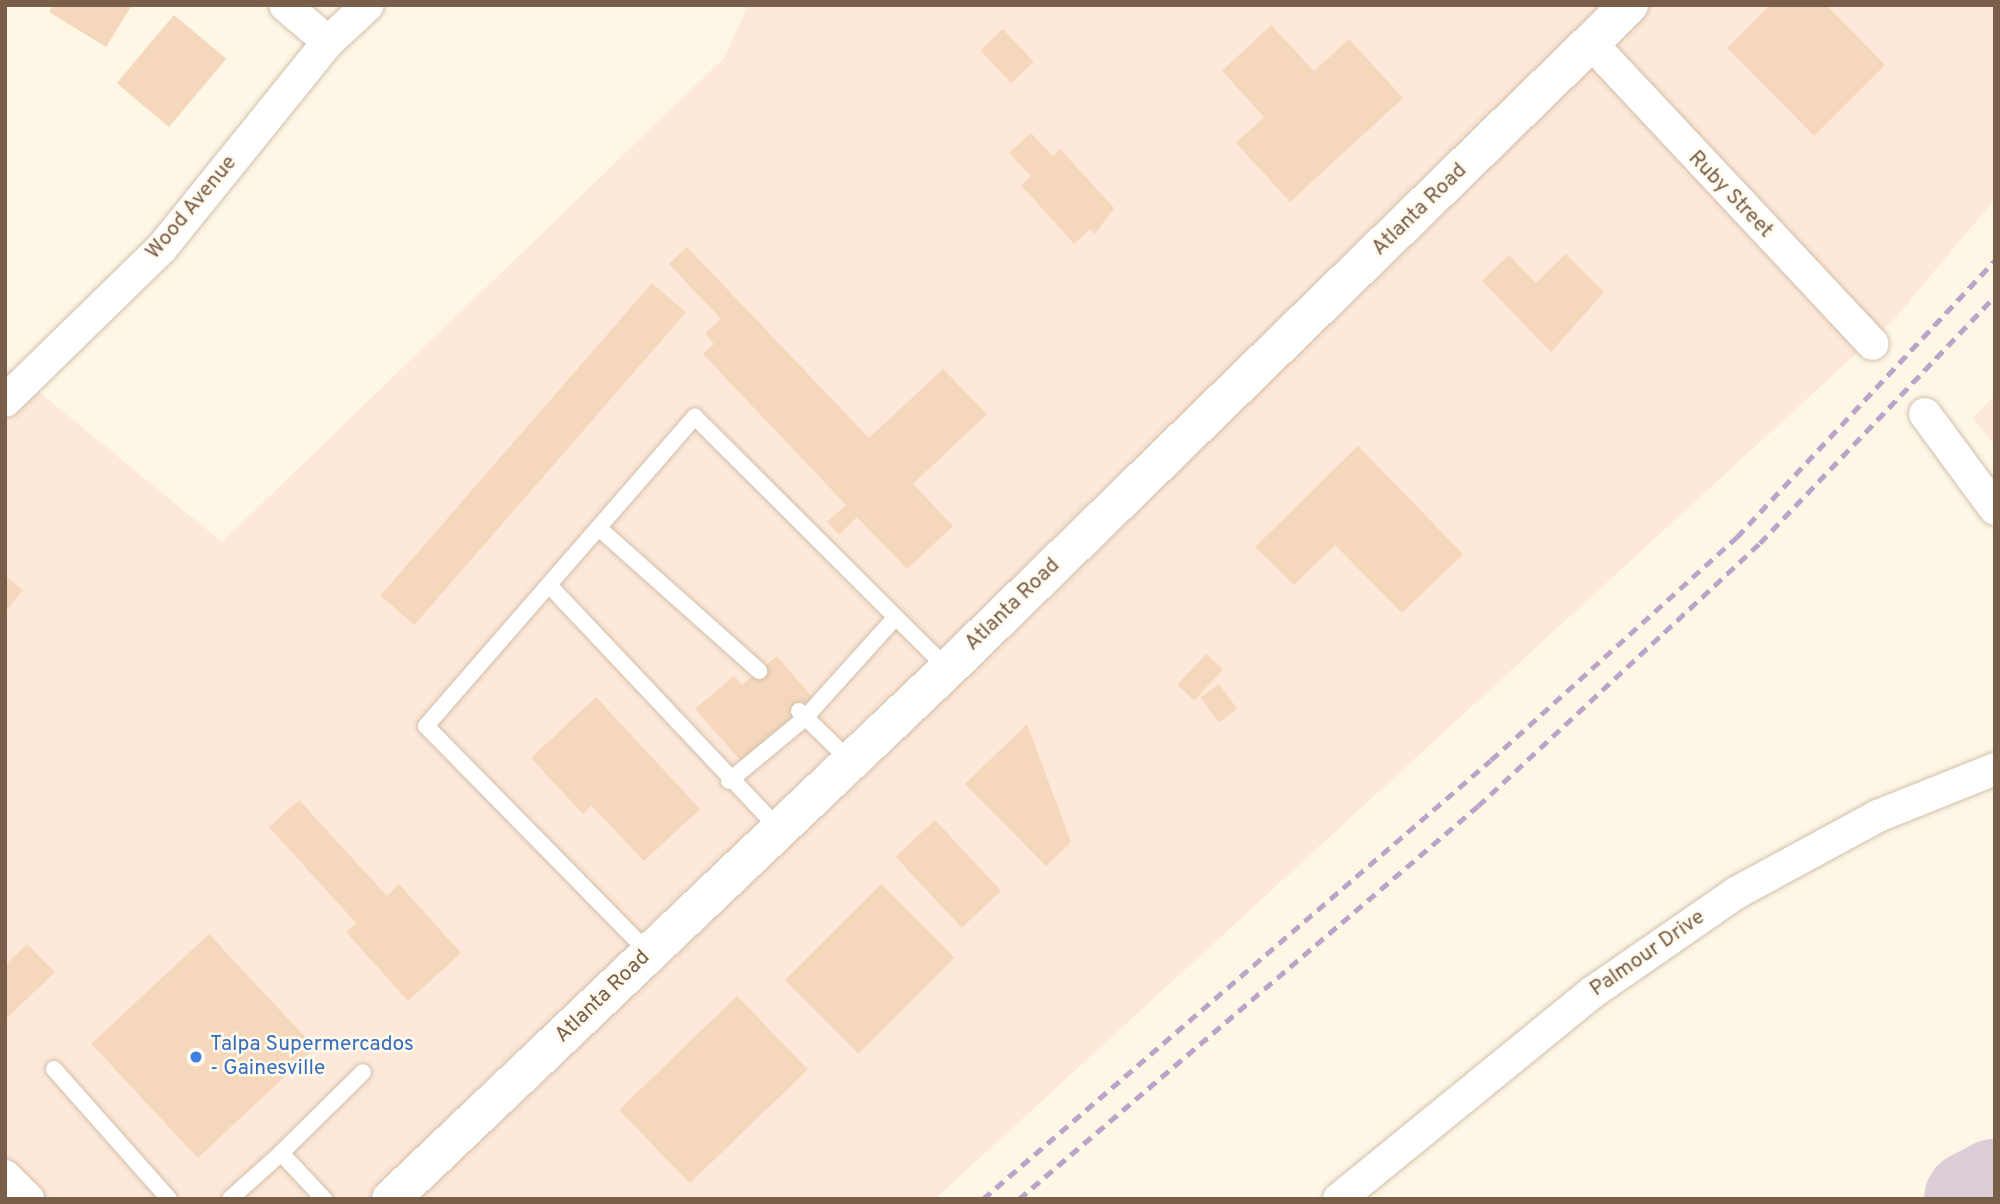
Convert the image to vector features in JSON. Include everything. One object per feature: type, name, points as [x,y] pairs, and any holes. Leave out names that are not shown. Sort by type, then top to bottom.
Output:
[{"type":"main road","name":"Atlanta Road","points":[[391,1199],[948,669],[1629,5]]},
{"type":"street","points":[[285,5],[328,42]]},
{"type":"street","name":"Wood Avenue","points":[[5,401],[161,249],[328,42],[368,5]]},
{"type":"street","name":"Ruby Street","points":[[1591,43],[1873,344]]},
{"type":"street","points":[[1925,414],[1995,509]]},
{"type":"street","name":"Palmour Drive","points":[[1339,1199],[1592,992],[1736,893],[1878,816],[1995,769]]},
{"type":"street","points":[[5,1176],[28,1199]]},
{"type":"lane","points":[[649,953],[426,726],[549,585],[601,530],[695,417],[948,669]]},
{"type":"lane","points":[[601,530],[759,671]]},
{"type":"lane","points":[[549,585],[729,781],[779,829]]},
{"type":"lane","points":[[729,781],[802,715],[895,618]]},
{"type":"lane","points":[[802,715],[851,762]]},
{"type":"lane","points":[[54,1069],[169,1199]]},
{"type":"lane","points":[[230,1199],[363,1072]]},
{"type":"lane","points":[[281,1153],[324,1199]]},
{"type":"shaded area","points":[[748,5],[1995,5],[1995,199],[1895,318],[935,1199],[5,1199],[5,364],[222,542],[725,57]]},
{"type":"shaded area","points":[[1995,395],[1995,446],[1973,418]]},
{"type":"building","points":[[53,5],[132,5],[106,47],[49,12]]},
{"type":"building","points":[[1770,5],[1826,5],[1885,65],[1814,136],[1727,48]]},
{"type":"building","points":[[174,15],[226,59],[169,127],[117,83]]},
{"type":"building","points":[[1271,25],[1314,71],[1349,39],[1403,98],[1290,202],[1236,143],[1264,117],[1222,71]]},
{"type":"building","points":[[1003,29],[1034,62],[1011,83],[980,50]]},
{"type":"building","points":[[1031,133],[1053,156],[1060,149],[1114,208],[1095,234],[1090,229],[1074,244],[1021,185],[1031,176],[1009,153]]},
{"type":"building","points":[[687,247],[869,438],[943,369],[987,414],[913,484],[953,526],[907,569],[857,517],[839,535],[827,522],[846,505],[703,354],[714,344],[705,333],[721,319],[669,264]]},
{"type":"building","points":[[1566,254],[1604,292],[1551,352],[1482,281],[1509,255],[1536,283]]},
{"type":"building","points":[[652,283],[686,313],[414,625],[380,595]]},
{"type":"building","points":[[1358,446],[1463,554],[1402,613],[1335,545],[1294,585],[1255,547]]},
{"type":"building","points":[[5,576],[23,590],[5,612]]},
{"type":"building","points":[[1206,654],[1223,670],[1194,700],[1177,685]]},
{"type":"building","points":[[777,656],[814,699],[741,761],[695,709],[734,676],[742,685]]},
{"type":"building","points":[[1219,684],[1237,709],[1219,723],[1200,698]]},
{"type":"building","points":[[596,697],[700,809],[644,861],[591,805],[583,814],[531,758]]},
{"type":"building","points":[[1027,724],[1071,842],[1046,866],[965,784]]},
{"type":"building","points":[[299,800],[387,896],[399,884],[461,953],[408,1001],[346,932],[356,923],[269,827]]},
{"type":"building","points":[[935,820],[1001,891],[962,928],[896,857]]},
{"type":"building","points":[[881,884],[955,958],[858,1054],[785,980]]},
{"type":"building","points":[[209,934],[315,1048],[198,1158],[91,1044]]},
{"type":"building","points":[[27,944],[55,972],[5,1020],[5,965]]},
{"type":"building","points":[[737,996],[808,1069],[690,1183],[619,1110]]},
{"type":"taxiway","points":[[1972,1199],[1995,1187]]},
{"type":"railway","points":[[983,1199],[1491,760],[1737,537],[1995,260]]},
{"type":"railway","points":[[1019,1199],[1478,806],[1760,543],[1995,296]]},
{"type":"place","name":"Talpa Supermercados - Gainesville","points":[[196,1057]]}]
